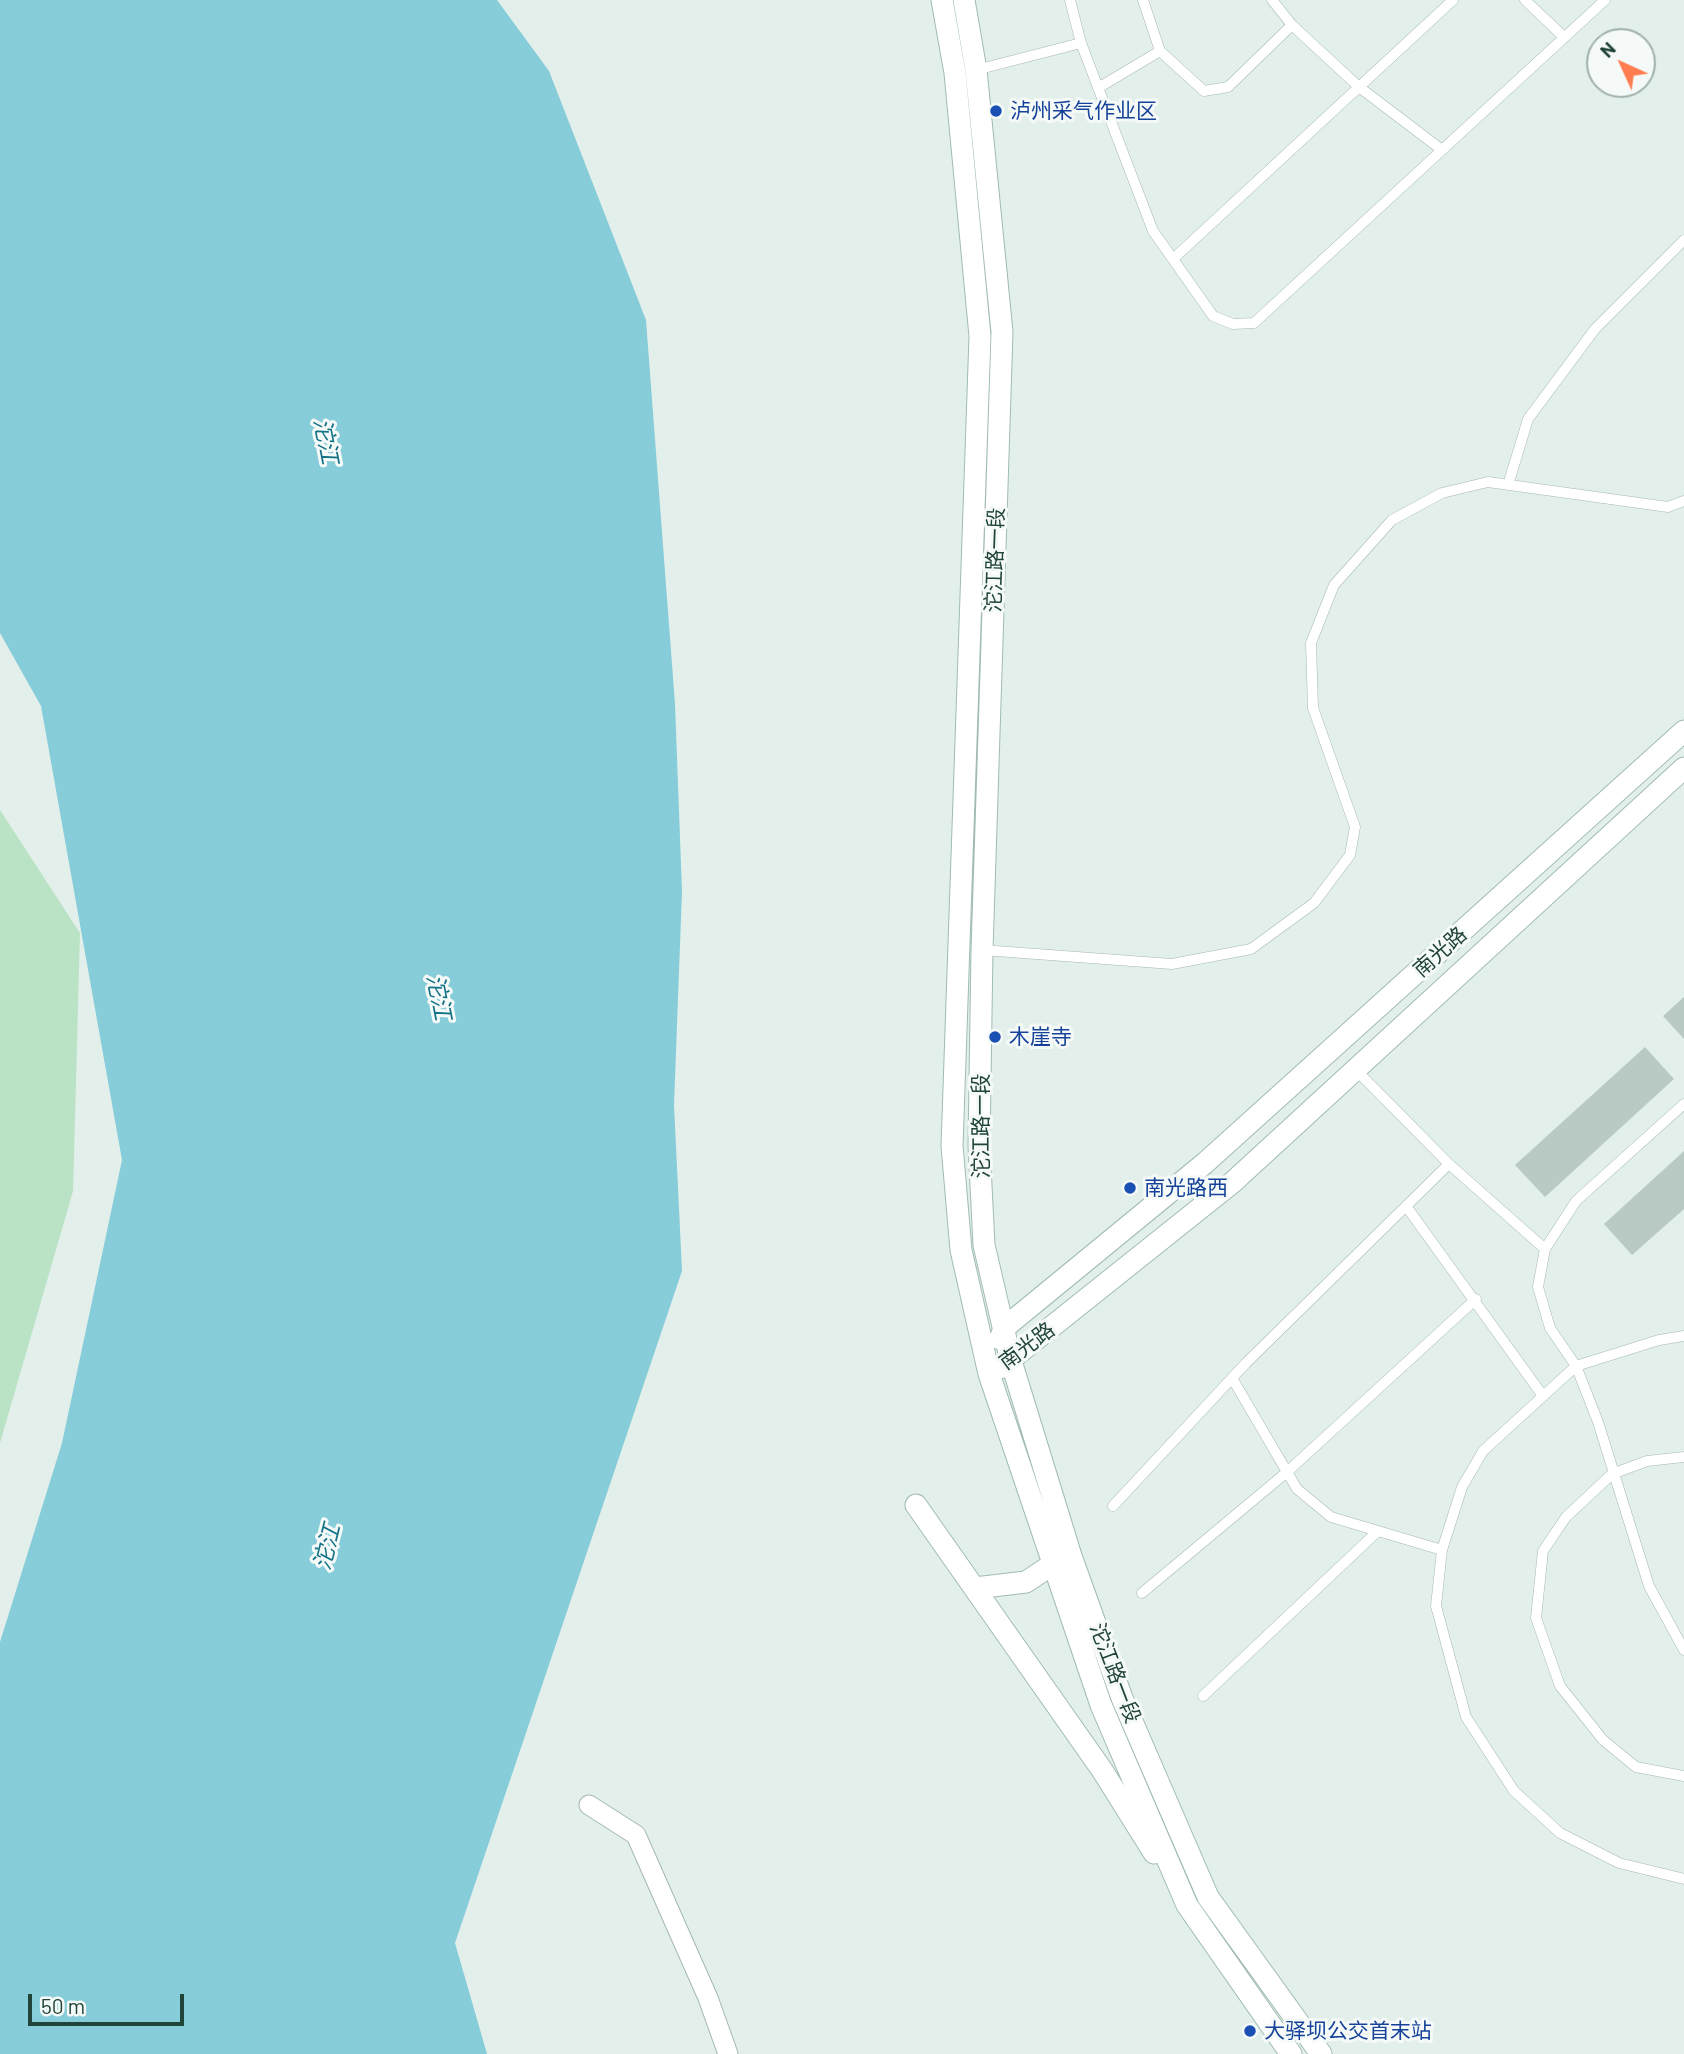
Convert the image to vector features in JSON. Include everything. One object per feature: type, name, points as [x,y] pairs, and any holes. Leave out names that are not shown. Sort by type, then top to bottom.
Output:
[{"type":"street","name":"沱江路一段","points":[[942,0],[955,72],[980,336],[952,1146],[961,1250],[989,1374],[1101,1705],[1187,1905],[1291,2054]]},
{"type":"street","name":"沱江路一段","points":[[964,0],[976,71],[1002,332],[982,950],[979,1146],[984,1245],[1011,1361],[1071,1556],[1122,1698],[1208,1898],[1321,2054]]},
{"type":"street","name":"南光路","points":[[989,1374],[1004,1328],[1205,1163],[1684,731]]},
{"type":"street","name":"南光路","points":[[989,1374],[1011,1361],[1233,1182],[1684,768]]},
{"type":"street","points":[[916,1504],[1102,1770],[1187,1905]]},
{"type":"street","points":[[975,1588],[1026,1582],[1053,1564]]},
{"type":"street","points":[[589,1805],[636,1835],[708,1998],[728,2054]]},
{"type":"street","points":[[1153,1823],[1208,1898]]},
{"type":"lane","points":[[1070,0],[1098,88],[1153,231],[1213,316],[1233,324],[1254,323],[1605,0]]},
{"type":"lane","points":[[1143,0],[1160,51],[1204,90],[1228,87],[1292,25]]},
{"type":"lane","points":[[1272,0],[1292,25],[1359,87],[1442,150]]},
{"type":"lane","points":[[1173,259],[1453,0]]},
{"type":"lane","points":[[1525,0],[1564,37]]},
{"type":"lane","points":[[955,72],[976,71],[1082,43]]},
{"type":"lane","points":[[1098,88],[1160,51]]},
{"type":"lane","points":[[1508,485],[1528,419],[1595,329],[1684,240]]},
{"type":"lane","points":[[958,943],[982,950],[1171,964],[1251,949],[1314,903],[1350,855],[1355,827],[1313,708],[1311,643],[1334,585],[1392,520],[1442,493],[1488,482],[1668,507],[1684,500]]},
{"type":"lane","points":[[1354,1069],[1449,1164],[1545,1249]]},
{"type":"lane","points":[[1684,1104],[1576,1201],[1545,1249],[1538,1287],[1550,1328],[1576,1366],[1598,1422],[1649,1586],[1684,1650]]},
{"type":"lane","points":[[1113,1506],[1232,1378],[1449,1164]]},
{"type":"lane","points":[[1406,1206],[1476,1299],[1543,1396]]},
{"type":"lane","points":[[1142,1593],[1287,1472],[1476,1299]]},
{"type":"lane","points":[[1684,1336],[1659,1340],[1576,1366],[1483,1451],[1462,1487],[1442,1550],[1436,1606],[1466,1717],[1514,1791],[1560,1833],[1619,1863],[1684,1879]]},
{"type":"lane","points":[[1232,1378],[1297,1489],[1331,1517],[1442,1550]]},
{"type":"lane","points":[[1684,1457],[1647,1461],[1612,1474],[1566,1517],[1543,1551],[1536,1618],[1560,1686],[1603,1740],[1636,1767],[1684,1776]]},
{"type":"lane","points":[[1203,1696],[1378,1531]]},
{"type":"green space","points":[[0,810],[80,933],[73,1191],[0,1443]]},
{"type":"water","name":"沱江","points":[[0,0],[497,0],[549,71],[646,320],[675,704],[682,891],[674,1105],[682,1271],[455,1943],[487,2054],[0,2054],[0,1642],[62,1443],[122,1160],[41,706],[0,633]]},
{"type":"building","points":[[1684,997],[1684,1039],[1663,1016]]},
{"type":"building","points":[[1645,1047],[1674,1079],[1545,1197],[1515,1165]]},
{"type":"building","points":[[1684,1151],[1684,1209],[1632,1255],[1604,1224]]},
{"type":"place","name":"泸州采气作业区","points":[[996,111]]},
{"type":"place","name":"木崖寺","points":[[995,1037]]},
{"type":"place","name":"南光路西","points":[[1130,1188]]},
{"type":"place","name":"大驿坝公交首末站","points":[[1250,2031]]}]
